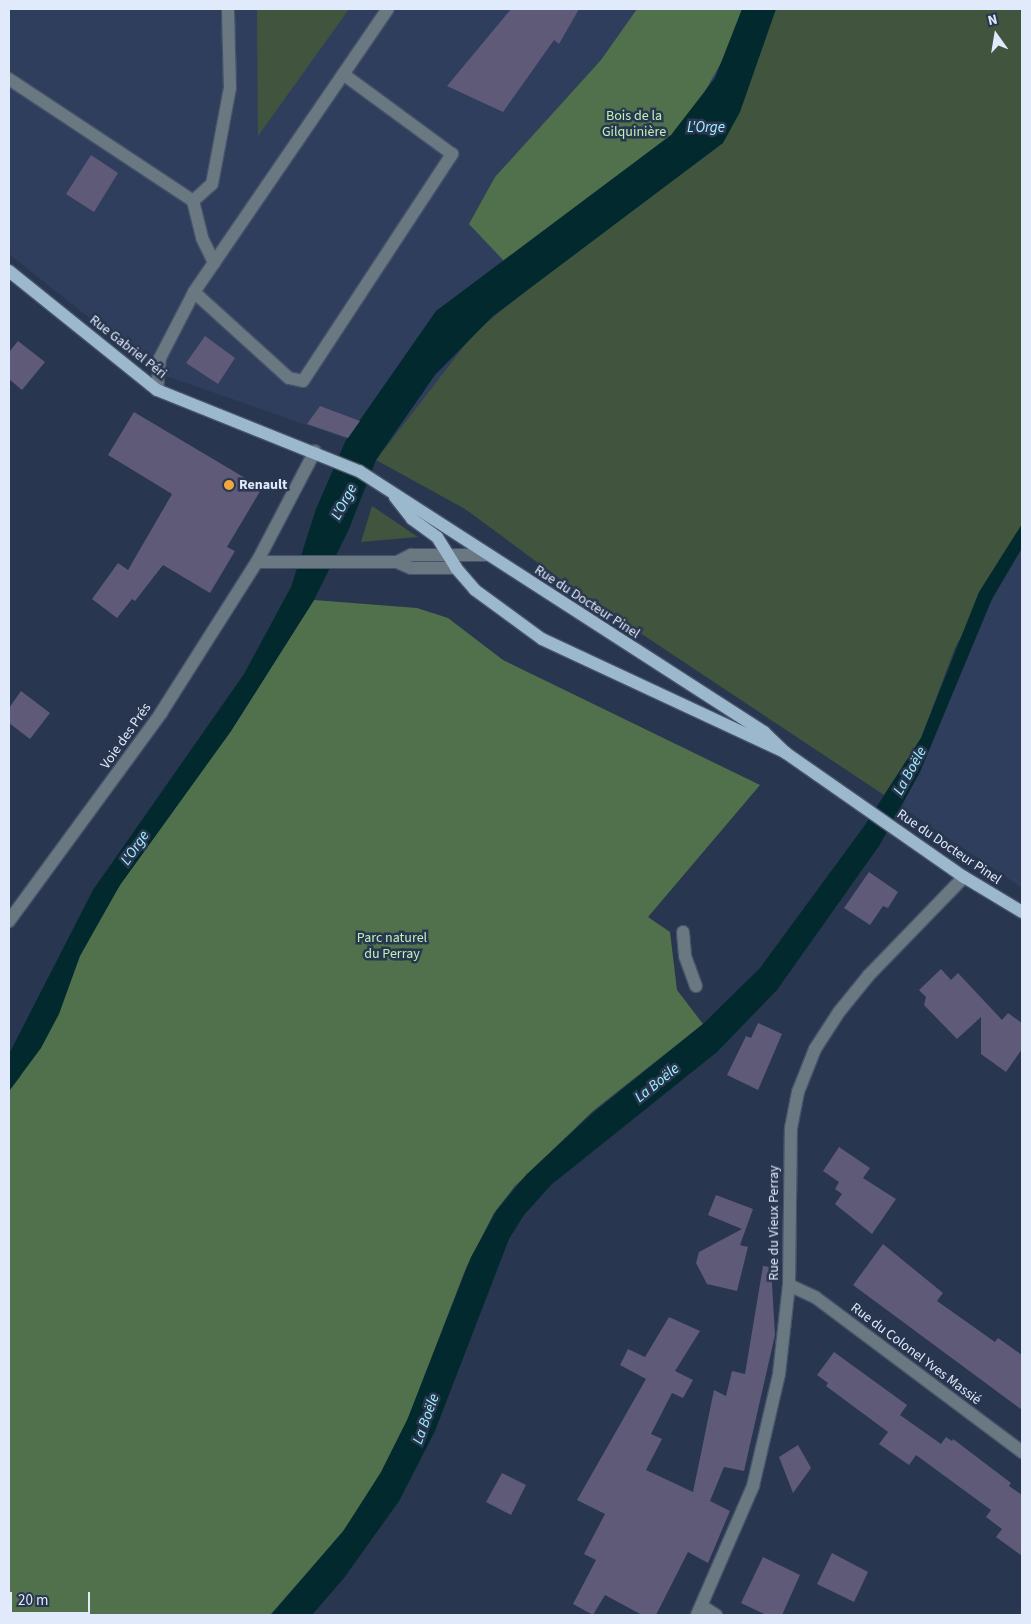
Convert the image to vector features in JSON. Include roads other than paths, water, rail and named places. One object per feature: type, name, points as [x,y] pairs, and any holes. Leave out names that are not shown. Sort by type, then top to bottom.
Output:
[{"type":"main road","name":"Rue Gabriel Péri","points":[[9,271],[157,390],[321,453],[370,477]]},
{"type":"main road","name":"Rue du Docteur Pinel","points":[[370,477],[764,732],[786,754]]},
{"type":"main road","name":"Rue du Docteur Pinel","points":[[388,490],[412,519],[437,538],[453,563],[475,590],[542,639],[786,754],[964,877],[1022,912]]},
{"type":"street","points":[[193,202],[212,184],[230,88],[228,9]]},
{"type":"street","points":[[157,390],[160,358],[194,292],[388,9]]},
{"type":"street","points":[[194,292],[289,378],[303,381],[452,154],[343,74]]},
{"type":"street","points":[[9,79],[193,202],[202,238],[214,263]]},
{"type":"street","name":"Voie des Prés","points":[[9,921],[161,713],[262,564],[321,453]]},
{"type":"street","points":[[262,564],[397,562],[411,556],[453,563],[489,555]]},
{"type":"street","name":"Rue du Vieux Perray","points":[[699,1611],[753,1486],[779,1374],[789,1285],[791,1128],[798,1092],[815,1049],[839,1012],[869,975],[964,877]]},
{"type":"street","points":[[683,932],[685,956],[696,986]]},
{"type":"street","name":"Rue du Colonel Yves Massié","points":[[789,1285],[815,1297],[1022,1452]]},
{"type":"street","points":[[699,1611],[716,1615]]},
{"type":"water","name":"L'Orge","points":[[742,9],[776,9],[740,112],[723,143],[493,316],[435,375],[376,460],[349,529],[314,600],[231,731],[120,885],[80,956],[59,1014],[41,1048],[9,1091],[9,1054],[93,890],[244,674],[291,587],[316,509],[346,440],[436,311],[671,135],[715,78]]},
{"type":"water","name":"La Boële","points":[[1022,524],[1022,548],[992,599],[920,772],[879,846],[777,990],[717,1052],[551,1185],[524,1215],[509,1239],[435,1431],[399,1501],[344,1578],[312,1615],[271,1615],[344,1530],[381,1472],[408,1418],[471,1257],[497,1210],[527,1174],[593,1113],[703,1024],[760,968],[865,825],[921,738],[979,592]]},
{"type":"place","name":"Renault","points":[[229,485]]},
{"type":"park label","name":"Bois de la Gilquinière","points":[[634,124]]},
{"type":"park label","name":"Parc naturel du Perray","points":[[392,946]]}]
